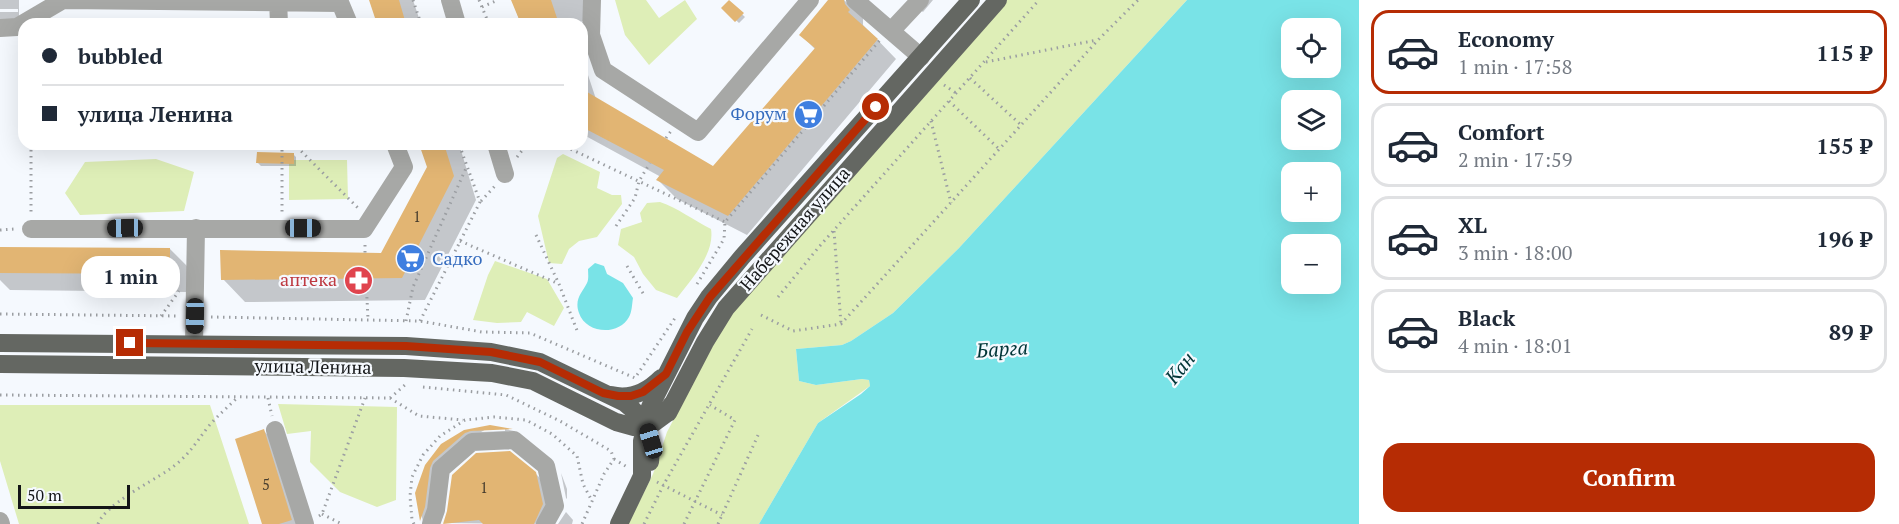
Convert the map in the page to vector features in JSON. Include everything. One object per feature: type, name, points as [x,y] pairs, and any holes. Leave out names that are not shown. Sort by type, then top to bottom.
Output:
[{"type":"main road","name":"Набережная улица","points":[[646,463],[645,426],[650,407],[691,325],[710,297],[742,257],[972,0]]},
{"type":"main road","name":"Набережная улица","points":[[619,524],[672,404],[726,308],[998,0]]},
{"type":"main road","points":[[921,57],[936,69]]},
{"type":"main road","name":"улица Ленина","points":[[0,343],[406,346],[491,352],[540,362],[625,403],[634,410],[645,426],[634,427],[616,422],[533,381],[492,373],[382,367],[0,364]]},
{"type":"main road","name":"улица Ленина","points":[[603,393],[631,396],[643,392],[666,374]]},
{"type":"main road","points":[[645,426],[659,420],[672,404]]},
{"type":"main road","name":"улица Ленина","points":[[616,422],[632,435],[646,463]]},
{"type":"street","points":[[32,18],[63,0],[340,1],[347,18]]},
{"type":"street","points":[[450,0],[455,18]]},
{"type":"street","points":[[592,0],[591,35],[603,70],[698,132],[810,0]]},
{"type":"street","points":[[855,0],[921,57]]},
{"type":"street","points":[[887,28],[920,0]]},
{"type":"street","points":[[278,1],[279,18]]},
{"type":"street","points":[[0,28],[18,26]]},
{"type":"street","points":[[31,229],[364,229],[404,167],[397,150]]},
{"type":"street","points":[[498,150],[505,174]]},
{"type":"street","points":[[195,344],[196,228]]},
{"type":"street","points":[[275,430],[310,521]]},
{"type":"street","points":[[431,524],[436,510],[441,469],[472,442],[514,440],[546,466],[555,506],[545,524]]},
{"type":"path","points":[[413,0],[419,18]]},
{"type":"path","points":[[479,0],[487,18]]},
{"type":"path","points":[[482,7],[498,0]]},
{"type":"path","points":[[778,297],[1039,0]]},
{"type":"path","points":[[761,315],[794,331],[841,324],[1098,40],[1138,0]]},
{"type":"path","points":[[692,293],[724,239],[725,222],[882,38],[887,28]]},
{"type":"path","points":[[984,62],[1098,40]]},
{"type":"path","points":[[970,78],[1021,125]]},
{"type":"path","points":[[949,101],[999,149]]},
{"type":"path","points":[[931,121],[951,203]]},
{"type":"path","points":[[31,150],[31,229]]},
{"type":"path","points":[[282,150],[282,228]]},
{"type":"path","points":[[300,150],[370,220]]},
{"type":"path","points":[[420,321],[480,202],[461,150]]},
{"type":"path","points":[[572,150],[725,222]]},
{"type":"path","points":[[616,226],[635,198],[639,182],[650,163]]},
{"type":"path","points":[[406,321],[413,287],[467,166]]},
{"type":"path","points":[[834,231],[841,324]]},
{"type":"path","points":[[536,235],[559,284],[578,333]]},
{"type":"path","points":[[460,241],[559,284]]},
{"type":"path","points":[[627,266],[644,295]]},
{"type":"path","points":[[366,279],[368,320]]},
{"type":"path","points":[[0,314],[420,321],[482,332],[530,333],[635,378],[680,311]]},
{"type":"path","points":[[644,524],[664,484],[752,330]]},
{"type":"path","points":[[390,398],[405,385],[506,395],[560,421],[611,451],[614,459],[604,474],[582,524]]},
{"type":"path","points":[[0,395],[390,398],[419,416],[465,420]]},
{"type":"path","points":[[98,524],[101,516],[169,470],[192,451],[209,426],[238,397]]},
{"type":"path","points":[[310,521],[322,514],[365,398]]},
{"type":"path","points":[[684,524],[735,420],[710,405]]},
{"type":"path","points":[[718,524],[759,433]]},
{"type":"path","points":[[664,484],[722,515]]},
{"type":"path","points":[[322,514],[342,524]]},
{"type":"green space","points":[[615,0],[646,0],[659,18],[685,0],[697,19],[649,65],[625,35]]},
{"type":"green space","points":[[1007,0],[1187,0],[959,248],[893,313],[842,345],[796,349],[799,381],[816,385],[862,379],[869,380],[870,386],[818,423],[759,524],[628,524],[653,474],[667,432],[726,320]]},
{"type":"green space","points":[[563,154],[600,172],[597,188],[612,195],[621,195],[622,204],[597,237],[579,241],[569,249],[562,264],[549,263],[538,216],[557,158]]},
{"type":"green space","points":[[156,159],[194,172],[184,211],[80,215],[65,193],[85,162]]},
{"type":"green space","points":[[289,160],[347,160],[348,199],[289,200]]},
{"type":"green space","points":[[660,202],[711,229],[706,256],[677,298],[656,290],[643,274],[634,257],[618,245],[621,229],[642,222],[640,213],[647,203]]},
{"type":"green space","points":[[495,261],[547,279],[564,308],[554,326],[527,312],[521,322],[497,323],[473,320]]},
{"type":"green space","points":[[278,404],[397,407],[396,500],[377,507],[340,492],[310,462],[311,431],[287,434]]},
{"type":"green space","points":[[0,405],[210,405],[249,524],[19,524],[0,461]]},
{"type":"water","points":[[1187,0],[1359,0],[1359,524],[759,524],[818,423],[870,386],[869,380],[862,379],[816,385],[799,381],[796,349],[842,345],[893,313],[959,248]]},
{"type":"water","points":[[595,263],[604,266],[607,274],[623,283],[633,298],[629,317],[624,323],[611,330],[595,329],[583,320],[579,313],[577,304],[579,296],[588,281],[588,269]]},
{"type":"building","points":[[369,0],[399,0],[404,18],[375,18]]},
{"type":"building","points":[[511,0],[551,0],[557,18],[518,18]]},
{"type":"building","points":[[729,0],[744,13],[735,22],[721,8]]},
{"type":"building","points":[[828,0],[844,0],[850,10],[848,12],[878,39],[728,216],[656,180],[664,170],[588,130],[588,93],[713,166],[815,48],[799,35]]},
{"type":"building","points":[[421,150],[446,150],[454,176],[402,278],[221,280],[220,250],[381,253],[427,167]]},
{"type":"building","points":[[257,152],[294,153],[294,164],[256,163]]},
{"type":"building","points":[[0,247],[170,248],[170,274],[0,273]]},
{"type":"building","points":[[490,425],[513,429],[465,433],[433,461],[425,507],[420,521],[415,493],[425,465],[441,444],[464,430]]},
{"type":"building","points":[[264,429],[292,520],[279,524],[262,524],[235,439]]},
{"type":"building","points":[[510,451],[536,472],[543,504],[534,524],[483,524],[479,520],[443,524],[452,475],[476,453]]},
{"type":"place","name":"Форум","points":[[808,114]]},
{"type":"place","name":"Садко","points":[[411,259]]},
{"type":"place","name":"аптека","points":[[358,280]]},
{"type":"route","points":[[130,343],[406,346],[510,354],[558,369],[603,393],[631,396],[643,392],[666,374],[695,318],[710,297],[742,257],[876,107]]},
{"type":"water label","name":"Барга","points":[[1002,349]]},
{"type":"water label","name":"Кан","points":[[1180,368]]}]
